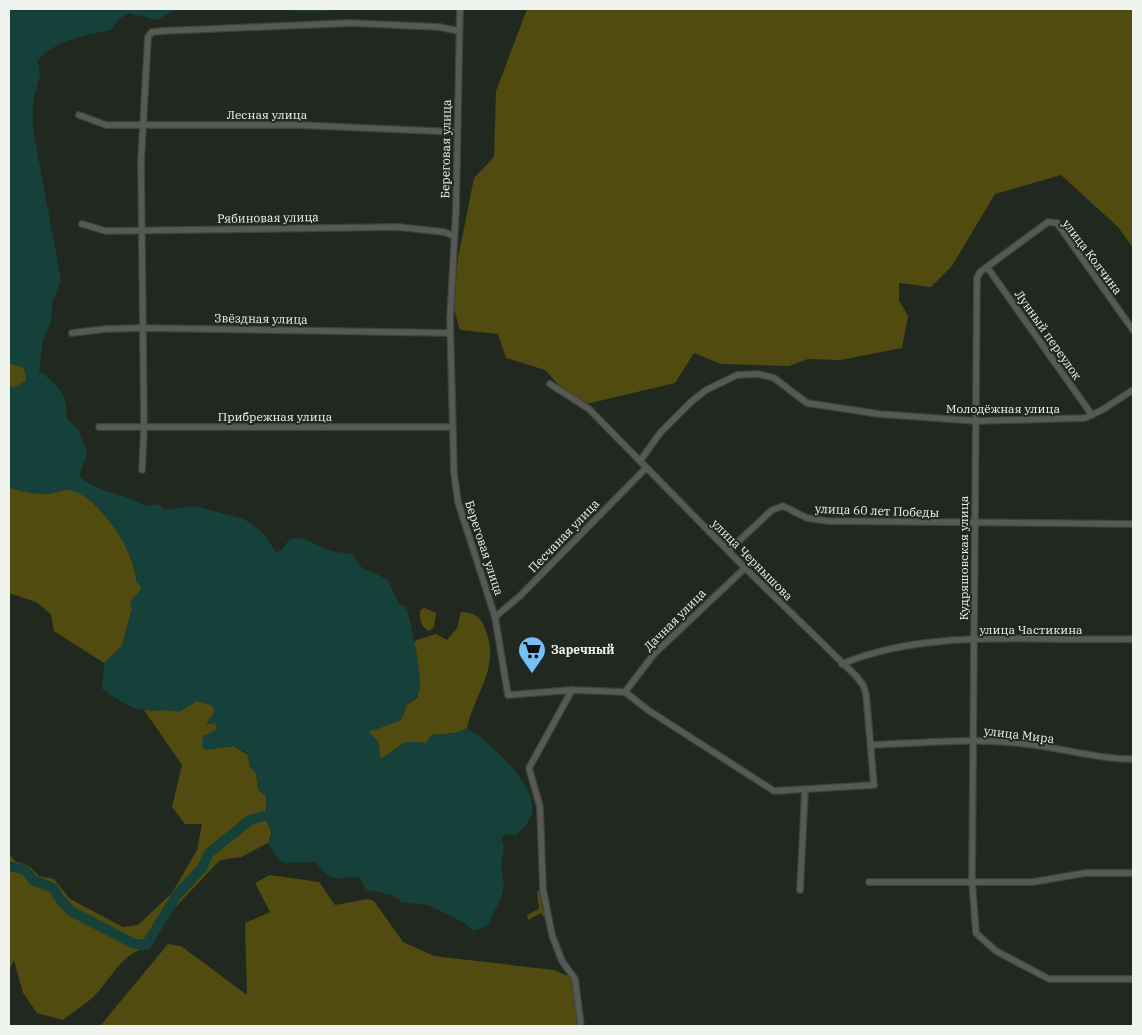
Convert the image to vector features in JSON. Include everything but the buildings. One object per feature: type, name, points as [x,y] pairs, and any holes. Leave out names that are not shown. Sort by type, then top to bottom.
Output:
[{"type":"street","name":"Береговая улица","points":[[460,9],[450,333],[451,427],[458,502],[495,617],[508,695],[572,690],[626,692]]},
{"type":"street","points":[[142,470],[144,427],[141,161],[148,37],[152,32],[164,31],[331,24],[439,27],[459,31]]},
{"type":"street","name":"Лесная улица","points":[[79,115],[106,125],[298,125],[456,132]]},
{"type":"street","name":"Кудряшовская улица","points":[[1051,221],[980,272],[975,287],[976,421],[973,524],[972,881],[976,933],[996,951],[1049,979],[1133,979]]},
{"type":"street","name":"улица Колчина","points":[[1051,221],[1058,223],[1133,330]]},
{"type":"street","name":"Рябиновая улица","points":[[82,224],[106,231],[398,227],[444,232],[454,236]]},
{"type":"street","name":"Лунный переулок","points":[[987,267],[1092,415]]},
{"type":"street","name":"Звёздная улица","points":[[72,333],[106,329],[142,328],[450,333]]},
{"type":"street","name":"Молодёжная улица","points":[[640,462],[660,432],[691,402],[706,390],[737,375],[759,374],[774,378],[807,403],[880,414],[976,421],[1071,419],[1092,415],[1133,390]]},
{"type":"street","name":"улица Чернышова","points":[[550,384],[590,409],[640,462],[729,550],[744,568],[863,685],[872,745],[874,785],[805,790]]},
{"type":"street","name":"Прибрежная улица","points":[[99,427],[451,427]]},
{"type":"street","name":"Песчаная улица","points":[[495,617],[520,596],[646,468]]},
{"type":"street","name":"улица 60 лет Победы","points":[[729,550],[772,510],[783,506],[807,518],[828,521],[973,524],[1133,524]]},
{"type":"street","name":"Дачная улица","points":[[626,692],[654,654],[744,568]]},
{"type":"street","name":"улица Частикина","points":[[842,664],[865,654],[911,645],[974,640],[1133,639]]},
{"type":"street","points":[[572,690],[529,768],[540,807],[544,889],[552,935],[562,961],[575,979],[581,1026]]},
{"type":"street","points":[[626,692],[648,710],[770,789],[782,792],[805,790],[800,890]]},
{"type":"street","name":"улица Мира","points":[[872,745],[973,740],[1019,743],[1099,758],[1133,759]]},
{"type":"street","points":[[869,882],[1033,882],[1085,873],[1133,873]]},
{"type":"shaded area","points":[[527,9],[1133,9],[1133,248],[1118,227],[1061,175],[995,194],[952,266],[931,287],[899,283],[899,300],[908,316],[902,348],[840,360],[808,359],[789,366],[721,364],[694,353],[675,383],[578,406],[545,370],[506,358],[498,334],[460,330],[453,306],[458,258],[474,178],[494,157],[496,91]]},
{"type":"shaded area","points":[[9,363],[23,367],[26,375],[26,381],[14,388],[9,386]]},
{"type":"shaded area","points":[[9,487],[25,492],[49,494],[67,490],[80,494],[103,513],[123,541],[135,569],[136,581],[142,587],[141,591],[136,595],[122,646],[104,663],[54,631],[51,614],[36,602],[9,593]]},
{"type":"shaded area","points":[[425,608],[436,613],[434,627],[429,631],[422,625],[420,619],[421,609]]},
{"type":"shaded area","points":[[461,612],[471,613],[480,619],[490,645],[490,657],[485,680],[467,728],[456,733],[432,735],[426,743],[405,742],[381,760],[368,732],[401,720],[407,705],[418,697],[418,663],[414,645],[416,640],[436,634],[447,640],[457,628]]},
{"type":"shaded area","points":[[197,701],[212,705],[215,711],[207,724],[215,723],[217,729],[212,749],[233,746],[250,756],[249,766],[256,773],[258,789],[266,796],[266,821],[271,832],[268,843],[241,857],[220,860],[167,916],[149,948],[133,953],[126,959],[85,1004],[63,1020],[37,1013],[23,993],[14,960],[9,970],[9,854],[15,861],[29,866],[39,876],[54,879],[70,899],[123,927],[138,925],[172,893],[197,850],[202,824],[185,824],[172,807],[182,765],[144,710],[168,709],[179,711]]},
{"type":"shaded area","points":[[270,875],[319,882],[335,905],[368,899],[374,901],[403,942],[434,956],[554,970],[575,979],[581,1026],[100,1026],[168,944],[181,946],[247,995],[245,923],[270,912],[255,883]]},
{"type":"shaded area","points":[[540,889],[547,922],[541,913],[528,920],[527,915],[539,909],[537,892]]},
{"type":"water","points":[[9,9],[177,9],[157,20],[128,13],[118,20],[111,30],[81,36],[62,43],[45,53],[38,60],[40,75],[33,101],[33,129],[61,280],[52,303],[51,322],[43,341],[39,371],[60,390],[65,402],[67,419],[79,430],[87,454],[79,476],[94,486],[137,501],[145,506],[159,504],[165,510],[194,506],[244,519],[263,533],[276,552],[282,550],[291,539],[302,538],[328,550],[352,554],[362,568],[387,579],[399,604],[406,607],[419,665],[420,688],[418,695],[406,707],[401,720],[369,732],[378,741],[381,759],[405,742],[426,743],[432,735],[456,733],[467,728],[499,753],[510,765],[527,789],[532,802],[532,813],[526,825],[516,835],[505,834],[501,838],[504,847],[501,864],[504,885],[501,898],[487,926],[474,931],[463,922],[428,905],[402,902],[393,895],[367,890],[358,877],[333,878],[325,873],[316,862],[285,863],[278,859],[268,843],[272,833],[264,816],[267,810],[266,796],[258,789],[256,773],[249,766],[248,753],[233,746],[205,750],[202,746],[203,736],[217,729],[215,723],[206,724],[215,712],[212,705],[197,701],[179,712],[144,710],[127,705],[102,689],[104,663],[122,646],[132,608],[130,602],[142,588],[136,580],[135,569],[130,555],[123,541],[103,513],[80,494],[67,490],[49,494],[25,492],[9,487],[9,386],[14,388],[26,381],[26,375],[23,367],[9,363]]},
{"type":"water","points":[[273,9],[332,9],[329,11],[305,12]]},
{"type":"waterway","points":[[9,866],[25,870],[33,880],[53,888],[71,911],[134,944],[146,945],[176,896],[202,868],[209,853],[250,820],[264,816]]},
{"type":"place","name":"Заречный","points":[[532,674]]}]
